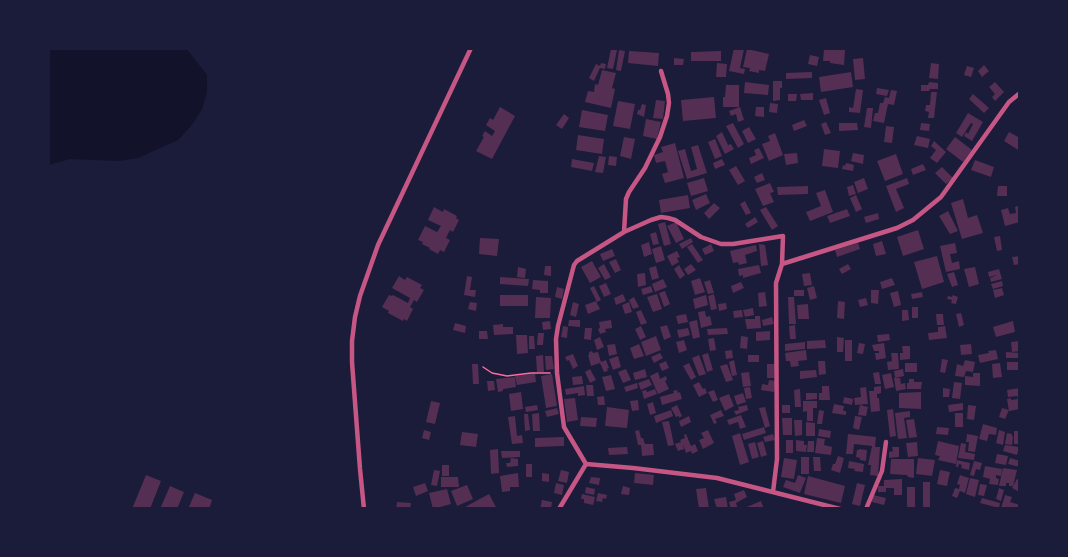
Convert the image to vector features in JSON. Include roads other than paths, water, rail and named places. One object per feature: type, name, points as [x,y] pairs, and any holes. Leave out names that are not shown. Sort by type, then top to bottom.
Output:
[{"type":"street","points":[[364,509],[352,362],[352,340],[358,306],[378,245],[471,48]]},
{"type":"street","points":[[624,232],[626,199],[645,168],[668,116],[668,94],[661,71]]},
{"type":"street","points":[[782,264],[897,228],[913,220],[941,197],[1009,102],[1020,93]]},
{"type":"street","points":[[586,464],[564,427],[557,373],[558,326],[577,261],[624,232],[661,218],[675,220],[701,237],[721,244],[783,236],[782,264],[776,283],[777,459],[773,492]]},
{"type":"street","points":[[866,509],[882,471],[886,442]]},
{"type":"street","points":[[586,464],[717,478],[840,509]]},
{"type":"street","points":[[559,509],[586,464]]}]
